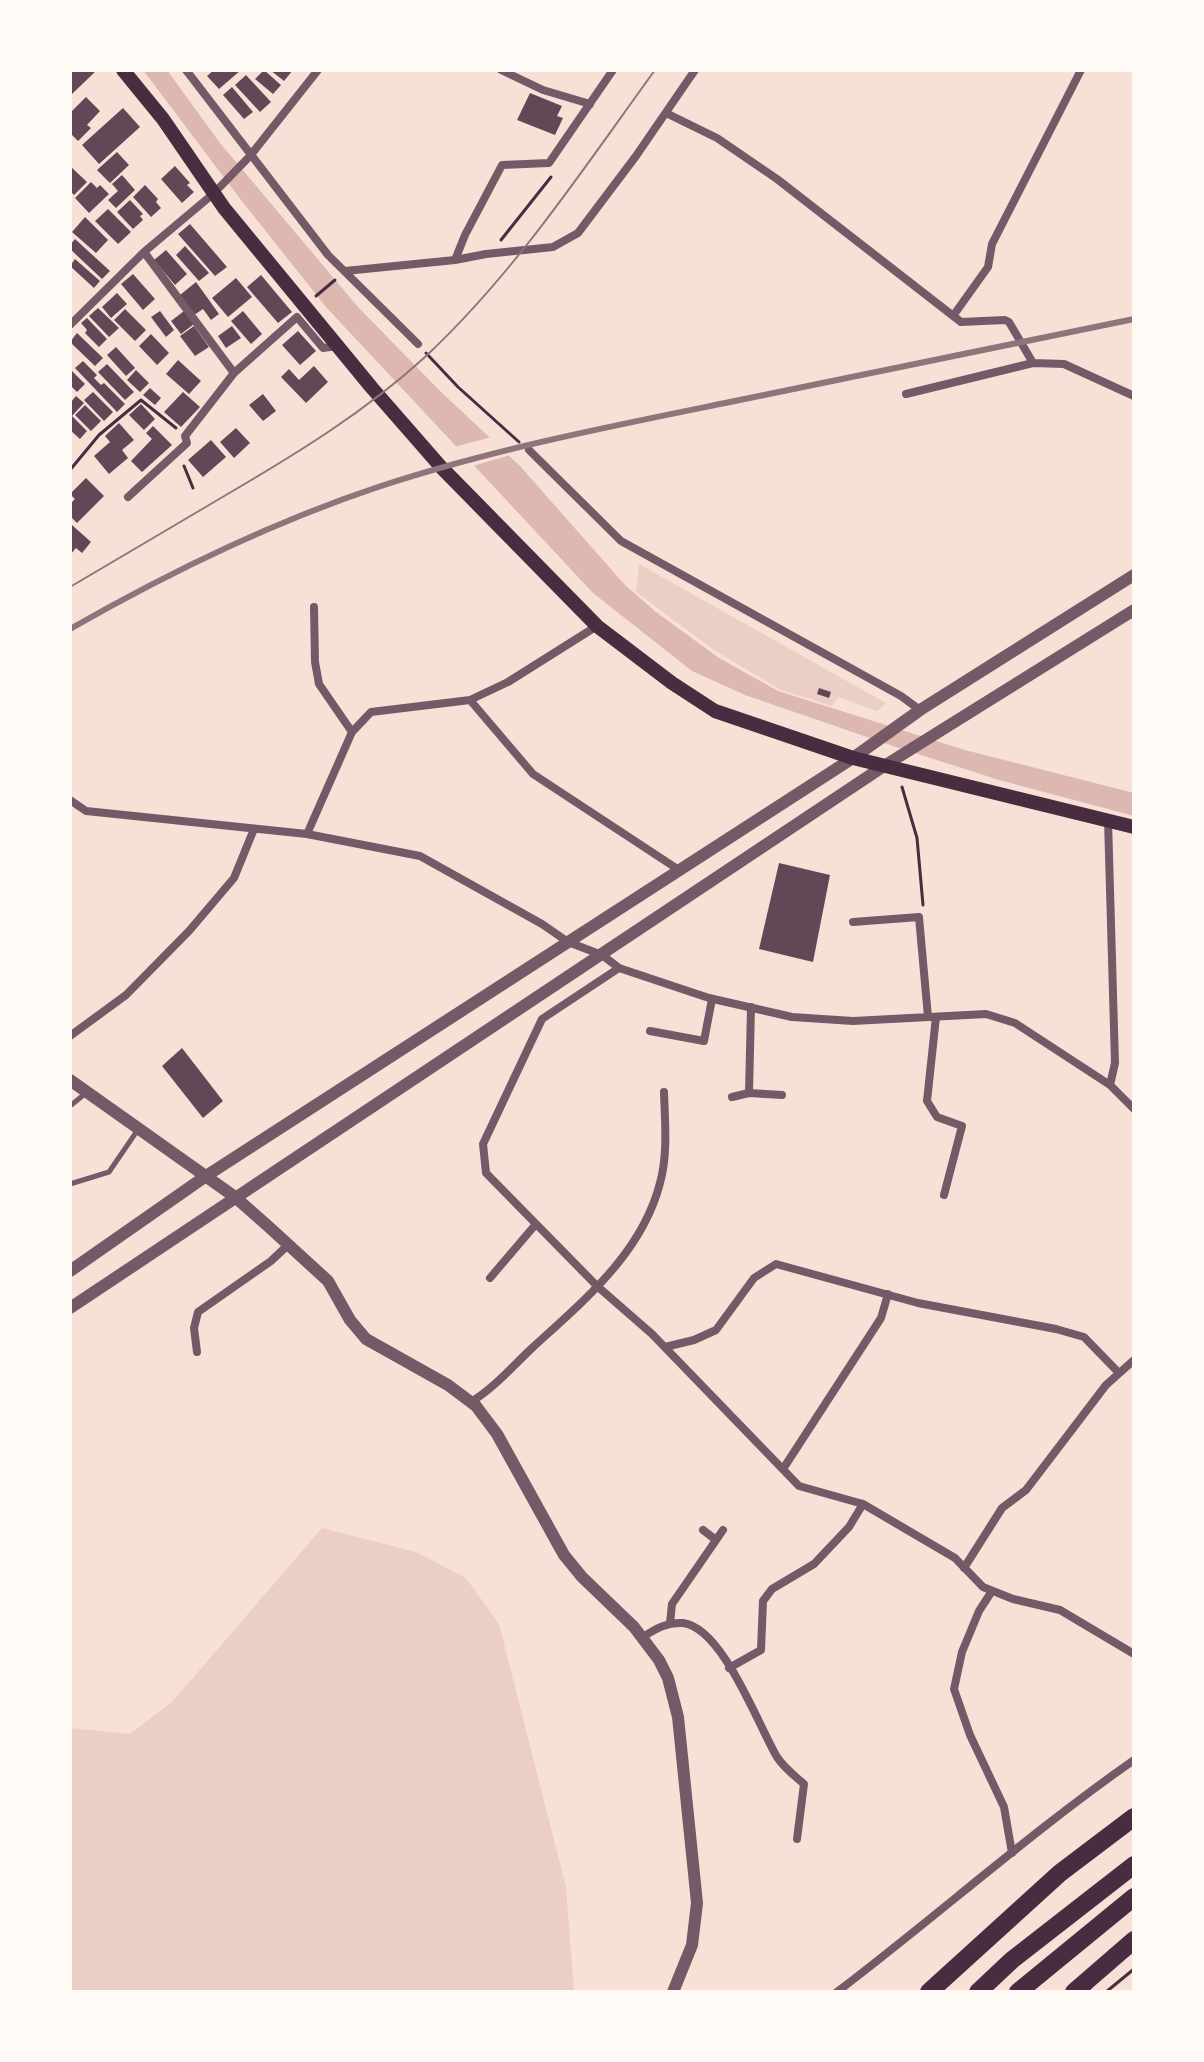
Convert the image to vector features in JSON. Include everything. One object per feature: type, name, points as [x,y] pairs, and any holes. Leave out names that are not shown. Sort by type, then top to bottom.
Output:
[{"type":"highway","points":[[929,1992],[1060,1873],[1134,1817]]},
{"type":"highway","points":[[978,1992],[1012,1960],[1134,1865]]},
{"type":"highway","points":[[1018,1992],[1134,1897]]},
{"type":"highway","points":[[1074,1992],[1134,1940]]},
{"type":"main road","points":[[123,70],[338,346],[441,467],[597,626],[672,683],[715,711],[853,758],[1134,827]]},
{"type":"street","points":[[186,70],[248,158],[343,273],[418,344]]},
{"type":"street","points":[[70,325],[144,252],[217,190],[248,158],[318,70]]},
{"type":"street","points":[[501,70],[543,90],[590,104]]},
{"type":"street","points":[[455,260],[502,165],[549,163],[613,70]]},
{"type":"street","points":[[343,273],[539,250],[566,242],[588,222],[695,70]]},
{"type":"street","points":[[953,316],[988,267],[992,244],[1081,70]]},
{"type":"street","points":[[666,113],[717,138],[777,179],[961,322],[1009,322],[1033,363]]},
{"type":"street","points":[[144,252],[234,373]]},
{"type":"street","points":[[128,497],[187,443],[185,436],[234,373],[297,317],[323,348],[338,346]]},
{"type":"street","points":[[906,394],[1033,363],[1064,364],[1134,396]]},
{"type":"street","points":[[529,450],[621,541],[901,696],[918,711]]},
{"type":"street","points":[[70,1271],[206,1176],[853,758],[918,711],[1134,575]]},
{"type":"street","points":[[314,607],[315,662],[319,684],[352,732]]},
{"type":"street","points":[[70,1308],[884,766],[1134,610]]},
{"type":"street","points":[[307,834],[352,732],[371,712],[470,700],[508,682],[597,626]]},
{"type":"street","points":[[470,700],[533,774],[679,870]]},
{"type":"street","points":[[70,800],[86,811],[307,834],[420,856],[542,924],[568,942],[602,955],[619,968],[712,999],[792,1017],[853,1021],[986,1014],[1015,1023],[1110,1085],[1134,1109]]},
{"type":"street","points":[[1108,820],[1115,1063],[1110,1085]]},
{"type":"street","points":[[70,1036],[126,995],[216,900],[241,866],[254,829]]},
{"type":"street","points":[[853,922],[919,917],[932,1017],[927,1101],[937,1117],[962,1126],[944,1195]]},
{"type":"street","points":[[619,968],[542,1019],[483,1144],[486,1173],[597,1286],[665,1347],[799,1486],[863,1504],[955,1558],[983,1587],[1013,1599],[1060,1610],[1134,1654]]},
{"type":"street","points":[[650,1031],[704,1041],[712,999]]},
{"type":"street","points":[[749,1093],[751,1007]]},
{"type":"street","points":[[70,1080],[235,1197],[328,1281],[350,1320],[366,1339],[448,1385],[471,1402],[497,1434],[564,1555],[643,1637],[659,1660],[674,1697],[696,1881],[694,1935],[673,1992]]},
{"type":"street","points":[[471,1402],[597,1286],[616,1266],[643,1227],[660,1184],[665,1154],[664,1092]]},
{"type":"street","points":[[732,1097],[749,1093],[782,1095]]},
{"type":"street","points":[[490,1278],[536,1224]]},
{"type":"street","points":[[197,1352],[194,1328],[198,1312],[276,1257],[288,1245]]},
{"type":"street","points":[[665,1347],[694,1340],[716,1330],[754,1278],[776,1264],[918,1303],[1084,1337],[1119,1373]]},
{"type":"street","points":[[783,1469],[881,1318],[888,1294]]},
{"type":"street","points":[[964,1568],[1002,1508],[1026,1490],[1106,1385],[1134,1360]]},
{"type":"street","points":[[729,1668],[761,1650],[763,1601],[772,1589],[814,1564],[849,1527],[863,1504]]},
{"type":"street","points":[[703,1530],[716,1540]]},
{"type":"street","points":[[670,1623],[672,1604],[723,1530]]},
{"type":"street","points":[[992,1591],[979,1611],[962,1652],[954,1689],[970,1735],[1004,1807],[1012,1853]]},
{"type":"street","points":[[643,1637],[670,1623],[685,1623],[699,1629],[710,1640],[729,1668],[779,1761],[804,1784],[797,1839]]},
{"type":"street","points":[[837,1992],[1081,1797],[1134,1760]]},
{"type":"lane","points":[[70,1106],[87,1092]]},
{"type":"lane","points":[[70,1184],[109,1172],[138,1129]]},
{"type":"path","points":[[313,299],[343,273]]},
{"type":"path","points":[[431,357],[458,387],[529,450]]},
{"type":"path","points":[[70,470],[99,435],[141,400],[185,436]]},
{"type":"path","points":[[178,452],[193,488]]},
{"type":"path","points":[[902,786],[917,838],[923,904],[919,917]]},
{"type":"path","points":[[1106,1992],[1134,1969]]},
{"type":"shaded area","points":[[143,70],[167,70],[220,143],[358,307],[440,391],[520,466],[625,585],[656,612],[719,658],[778,691],[965,750],[1134,793],[1134,816],[999,780],[893,746],[745,695],[692,671],[593,593],[326,307]]},
{"type":"shaded area","points":[[639,564],[886,703],[877,711],[838,697],[832,706],[781,690],[714,650],[636,592]]},
{"type":"shaded area","points":[[322,1528],[416,1552],[466,1578],[499,1624],[566,1887],[574,1992],[70,1992],[70,1728],[130,1734],[172,1702]]},
{"type":"pier","points":[[495,436],[514,454],[469,467],[451,448]]},
{"type":"building","points":[[70,70],[97,70],[72,94]]},
{"type":"building","points":[[214,70],[241,70],[219,89],[207,76]]},
{"type":"building","points":[[264,70],[281,85],[273,94],[255,79]]},
{"type":"building","points":[[270,70],[293,70],[284,81]]},
{"type":"building","points":[[246,75],[271,102],[260,112],[235,85]]},
{"type":"building","points":[[232,87],[253,112],[244,119],[223,95]]},
{"type":"building","points":[[530,93],[562,106],[557,116],[563,118],[555,135],[517,120]]},
{"type":"building","points":[[86,97],[100,111],[87,125],[91,128],[78,141],[70,133],[70,113]]},
{"type":"building","points":[[123,108],[140,127],[99,164],[82,145]]},
{"type":"building","points":[[117,152],[129,165],[110,183],[97,170]]},
{"type":"building","points":[[70,166],[87,182],[74,195],[70,191]]},
{"type":"building","points":[[175,166],[194,192],[182,203],[161,179]]},
{"type":"building","points":[[122,175],[135,190],[116,208],[108,200],[118,191],[112,184]]},
{"type":"building","points":[[91,182],[97,188],[100,185],[109,194],[89,213],[75,198]]},
{"type":"building","points":[[145,185],[158,199],[156,202],[161,208],[151,217],[133,197]]},
{"type":"building","points":[[130,200],[143,214],[140,216],[143,220],[133,229],[117,212]]},
{"type":"building","points":[[108,209],[131,232],[118,244],[95,221]]},
{"type":"building","points":[[85,217],[108,240],[96,253],[72,232]]},
{"type":"building","points":[[190,224],[227,267],[215,276],[178,234]]},
{"type":"building","points":[[75,239],[110,271],[102,279],[70,249]]},
{"type":"building","points":[[185,246],[209,273],[199,281],[176,255]]},
{"type":"building","points":[[166,250],[187,274],[175,285],[154,260]]},
{"type":"building","points":[[75,259],[100,281],[94,288],[70,266]]},
{"type":"building","points":[[133,274],[155,299],[143,310],[121,284]]},
{"type":"building","points":[[261,275],[292,312],[278,323],[247,287]]},
{"type":"building","points":[[236,278],[252,297],[228,317],[212,298]]},
{"type":"building","points":[[196,282],[219,314],[211,320],[203,309],[194,315],[180,295]]},
{"type":"building","points":[[117,293],[127,304],[111,318],[102,307]]},
{"type":"building","points":[[98,308],[119,328],[109,337],[89,316]]},
{"type":"building","points":[[125,309],[146,330],[135,341],[114,320]]},
{"type":"building","points":[[160,311],[174,330],[166,337],[151,317]]},
{"type":"building","points":[[184,311],[194,324],[181,334],[171,321]]},
{"type":"building","points":[[243,311],[262,334],[251,344],[231,321]]},
{"type":"building","points":[[87,318],[107,339],[99,347],[85,333],[87,330],[81,323]]},
{"type":"building","points":[[194,326],[209,347],[195,356],[180,336]]},
{"type":"building","points":[[232,326],[241,338],[226,348],[218,336]]},
{"type":"building","points":[[298,331],[316,351],[300,365],[282,345]]},
{"type":"building","points":[[77,333],[103,358],[95,366],[70,342]]},
{"type":"building","points":[[151,334],[169,353],[157,365],[139,346]]},
{"type":"building","points":[[116,347],[135,368],[126,376],[107,355]]},
{"type":"building","points":[[178,360],[201,381],[189,394],[166,374]]},
{"type":"building","points":[[83,361],[97,375],[94,378],[101,385],[104,383],[125,404],[117,412],[75,368]]},
{"type":"building","points":[[107,364],[134,392],[125,400],[98,372]]},
{"type":"building","points":[[314,366],[328,382],[306,403],[281,377],[289,369],[299,380]]},
{"type":"building","points":[[70,369],[85,384],[77,392],[70,385]]},
{"type":"building","points":[[136,370],[149,383],[140,392],[127,380]]},
{"type":"building","points":[[150,388],[161,398],[155,405],[143,395]]},
{"type":"building","points":[[93,392],[113,412],[104,421],[84,400]]},
{"type":"building","points":[[183,392],[200,407],[181,427],[164,412]]},
{"type":"building","points":[[263,394],[276,411],[263,421],[249,405]]},
{"type":"building","points":[[76,396],[84,403],[72,416],[87,431],[80,439],[70,430],[70,403]]},
{"type":"building","points":[[141,404],[155,419],[144,430],[129,415]]},
{"type":"building","points":[[85,405],[101,421],[91,431],[75,415]]},
{"type":"building","points":[[119,423],[134,440],[122,450],[128,458],[109,474],[94,456],[110,442],[105,436]]},
{"type":"building","points":[[153,426],[172,445],[142,472],[131,461],[152,439],[146,433]]},
{"type":"building","points":[[236,428],[250,443],[234,458],[220,442]]},
{"type":"building","points":[[211,440],[226,457],[203,477],[188,460]]},
{"type":"building","points":[[86,478],[104,496],[77,523],[70,516],[70,504],[75,499],[70,494]]},
{"type":"building","points":[[72,525],[91,542],[82,553],[76,548],[70,555],[70,528]]},
{"type":"building","points":[[819,688],[831,692],[829,698],[817,694]]},
{"type":"building","points":[[779,863],[830,875],[813,962],[759,949]]},
{"type":"building","points":[[182,1048],[223,1101],[203,1118],[162,1066]]},
{"type":"tram line","points":[[70,587],[304,448],[378,396],[425,357],[458,325],[518,255],[655,70]]},
{"type":"railway","points":[[70,629],[144,588],[259,533],[338,501],[421,473],[597,429],[1134,319]]}]
